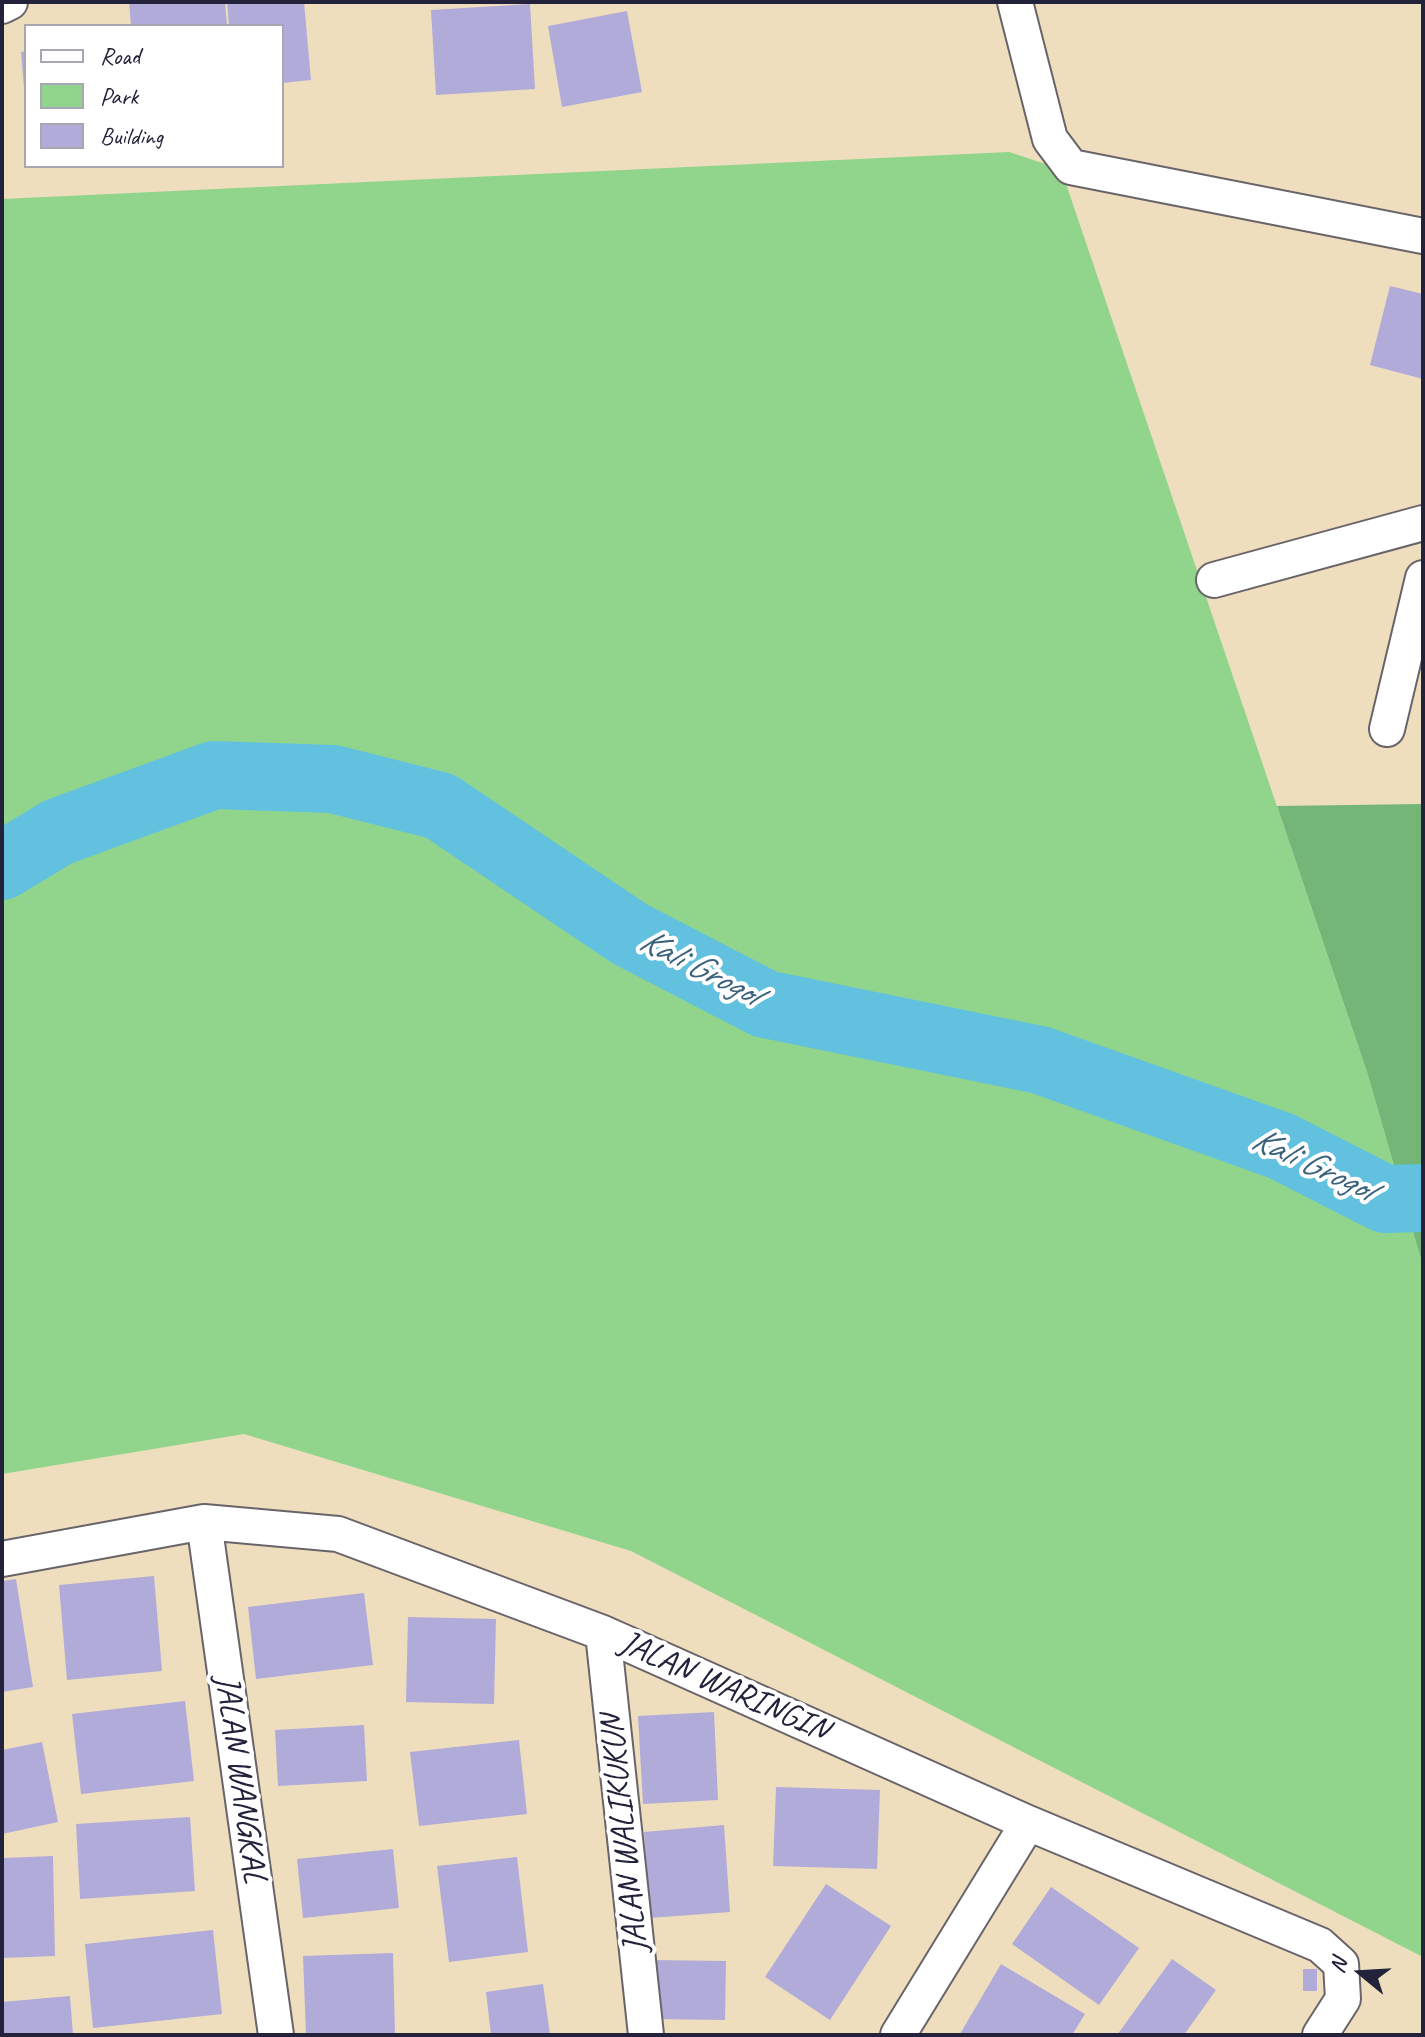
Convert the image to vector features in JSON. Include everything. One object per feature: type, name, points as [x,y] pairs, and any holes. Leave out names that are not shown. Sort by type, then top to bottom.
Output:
[{"type":"street","points":[[2,6],[10,2]]},
{"type":"street","points":[[1015,2],[1050,139],[1071,167],[1423,236]]},
{"type":"street","points":[[1214,580],[1423,523]]},
{"type":"street","points":[[1387,729],[1423,578]]},
{"type":"street","name":"JALAN WARINGIN","points":[[2,1559],[204,1522],[338,1534],[603,1633],[1028,1823],[1320,1945],[1341,1964],[1343,1999],[1320,2035]]},
{"type":"street","name":"JALAN WANGKAL","points":[[204,1522],[276,2035]]},
{"type":"street","name":"JALAN WALIKUKUN","points":[[603,1633],[646,2035]]},
{"type":"street","points":[[898,2035],[1028,1823]]},
{"type":"green space","points":[[1009,152],[1061,169],[1367,1072],[1423,1266],[1423,1957],[631,1551],[244,1434],[2,1474],[2,199]]},
{"type":"green space","points":[[1423,804],[1423,1266],[1367,1072],[1277,806]]},
{"type":"building","points":[[129,2],[225,2],[227,24],[131,24]]},
{"type":"building","points":[[227,2],[304,2],[311,80],[284,83],[284,24],[229,24]]},
{"type":"building","points":[[530,4],[535,89],[436,95],[431,10]]},
{"type":"building","points":[[627,11],[642,92],[562,107],[548,26]]},
{"type":"building","points":[[24,51],[24,88],[21,52]]},
{"type":"building","points":[[1390,286],[1423,294],[1423,379],[1370,365]]},
{"type":"building","points":[[154,1576],[162,1671],[67,1680],[59,1585]]},
{"type":"building","points":[[16,1579],[33,1687],[2,1692],[2,1581]]},
{"type":"building","points":[[364,1593],[373,1665],[256,1679],[248,1607]]},
{"type":"building","points":[[408,1617],[496,1619],[494,1704],[406,1702]]},
{"type":"building","points":[[185,1701],[194,1781],[81,1794],[72,1714]]},
{"type":"building","points":[[714,1712],[718,1800],[643,1804],[638,1716]]},
{"type":"building","points":[[364,1725],[367,1781],[278,1786],[275,1730]]},
{"type":"building","points":[[519,1740],[527,1814],[419,1826],[410,1752]]},
{"type":"building","points":[[42,1742],[58,1822],[2,1834],[2,1750]]},
{"type":"building","points":[[776,1787],[880,1790],[877,1869],[773,1866]]},
{"type":"building","points":[[190,1817],[195,1891],[80,1899],[76,1824]]},
{"type":"building","points":[[724,1825],[730,1912],[650,1918],[644,1832]]},
{"type":"building","points":[[393,1849],[399,1908],[303,1918],[297,1859]]},
{"type":"building","points":[[53,1856],[55,1956],[2,1958],[2,1858]]},
{"type":"building","points":[[517,1857],[528,1952],[449,1962],[437,1866]]},
{"type":"building","points":[[826,1884],[891,1926],[830,2020],[765,1977]]},
{"type":"building","points":[[1051,1887],[1139,1948],[1099,2005],[1012,1944]]},
{"type":"building","points":[[213,1930],[222,2014],[93,2028],[85,1944]]},
{"type":"building","points":[[393,1953],[395,2035],[306,2035],[303,1956]]},
{"type":"building","points":[[1172,1959],[1216,1990],[1184,2035],[1117,2035]]},
{"type":"building","points":[[652,1960],[726,1961],[725,2020],[651,2019]]},
{"type":"building","points":[[1001,1964],[1085,2014],[1072,2035],[960,2034]]},
{"type":"building","points":[[1303,1969],[1317,1969],[1317,1991],[1303,1991]]},
{"type":"building","points":[[543,1984],[550,2035],[491,2035],[486,1992]]},
{"type":"building","points":[[70,1996],[73,2035],[2,2035],[2,2002]]},
{"type":"waterway","name":"Kali Grogol","points":[[2,866],[58,832],[214,775],[333,779],[440,806],[630,934],[765,1004],[1040,1060],[1281,1146],[1385,1199],[1423,1198]]}]
